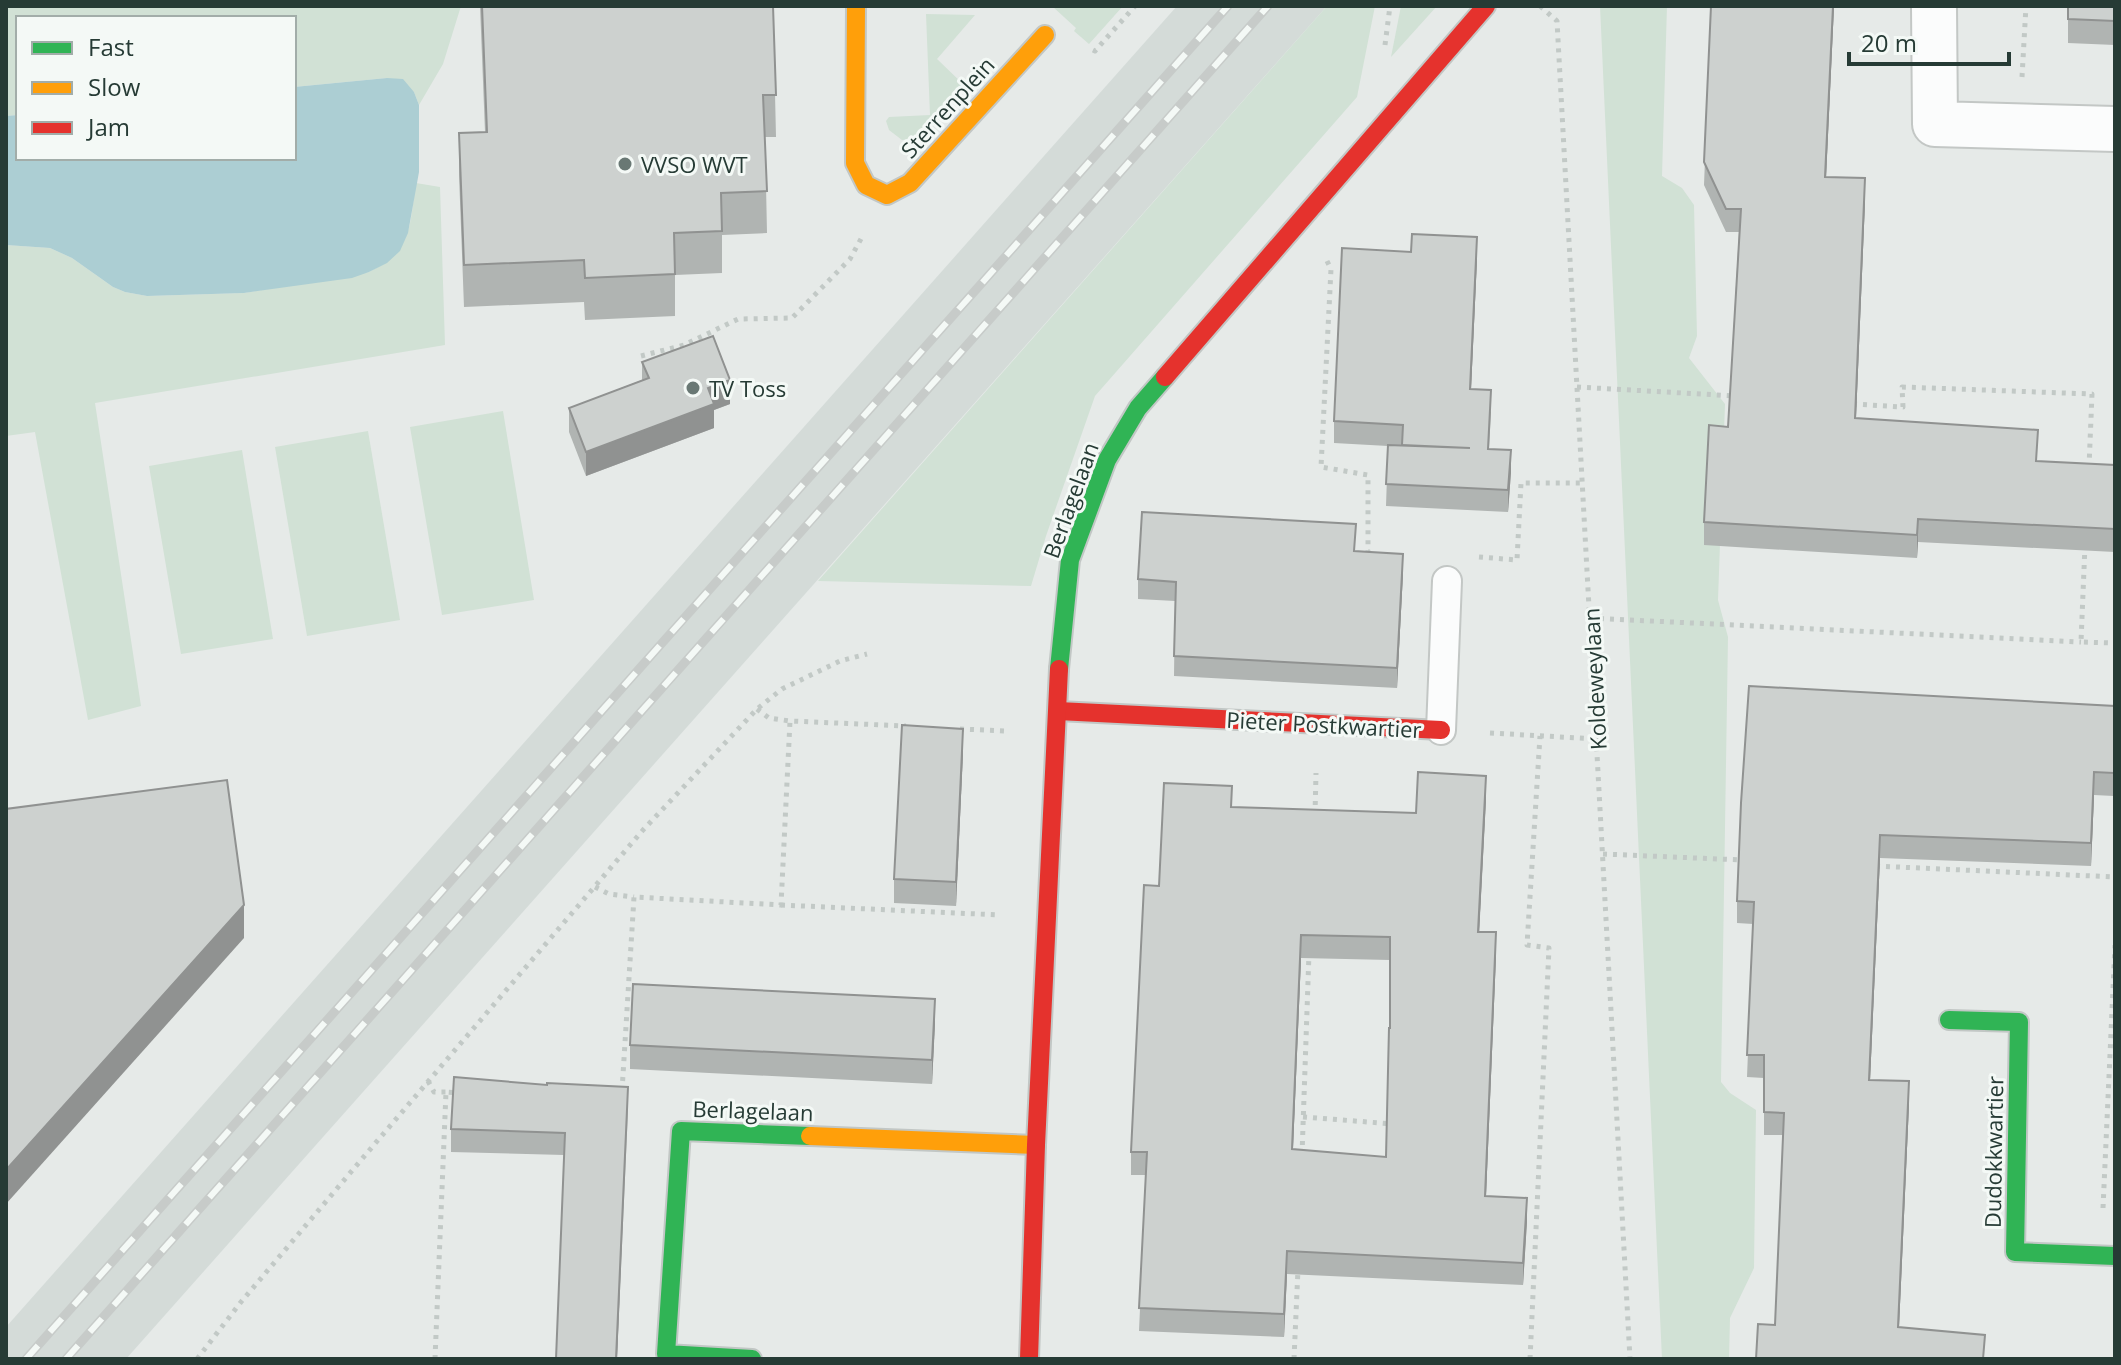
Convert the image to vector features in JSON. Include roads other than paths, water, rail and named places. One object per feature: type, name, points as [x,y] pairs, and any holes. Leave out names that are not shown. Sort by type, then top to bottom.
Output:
[{"type":"street","name":"Sterrenplein","points":[[856,6],[855,163],[866,185],[887,195],[910,183],[1045,35]]},
{"type":"street","name":"Berlagelaan","points":[[1029,1359],[1036,1145],[1060,657],[1070,560],[1107,460],[1138,408],[1486,6]]},
{"type":"street","points":[[1934,6],[1935,124],[2115,129]]},
{"type":"street","name":"Pieter Postkwartier","points":[[1058,711],[1441,730]]},
{"type":"street","name":"Dudokkwartier","points":[[1949,1020],[2019,1022],[2015,1252],[2108,1256]]},
{"type":"street","name":"Berlagelaan","points":[[752,1359],[666,1354],[681,1131],[1036,1145]]},
{"type":"lane","name":"Pieter Postkwartier","points":[[1441,730],[1447,581]]},
{"type":"water","points":[[387,78],[403,79],[414,92],[419,105],[419,172],[408,233],[400,251],[387,263],[352,278],[244,293],[147,296],[113,287],[72,258],[50,248],[6,245],[6,116],[16,115],[16,160],[296,160],[296,87]]},
{"type":"railway","points":[[26,1359],[1228,6]]},
{"type":"railway","points":[[66,1359],[1268,6]]},
{"type":"place","name":"VVSO WVT","points":[[625,164]]},
{"type":"place","name":"TV Toss","points":[[693,388]]}]
